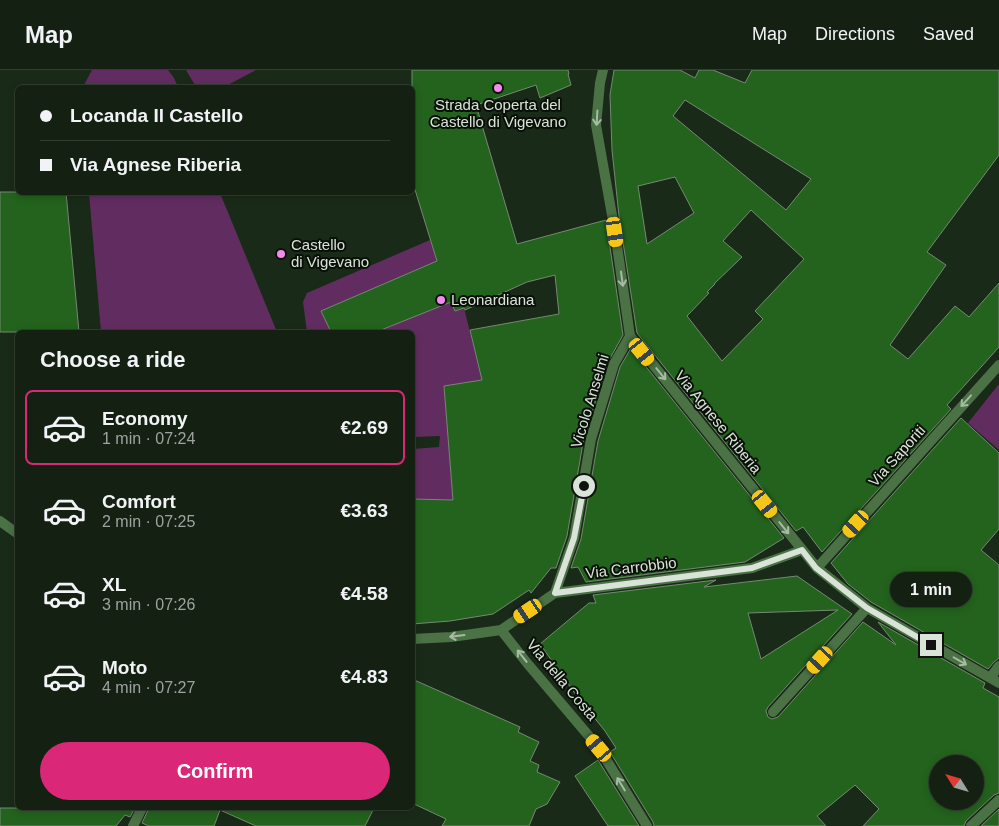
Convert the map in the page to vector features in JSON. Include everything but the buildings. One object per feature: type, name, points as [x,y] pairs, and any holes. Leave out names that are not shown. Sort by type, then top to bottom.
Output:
[{"type":"street","points":[[603,70],[596,125],[615,232],[630,336]]},
{"type":"street","name":"Via Agnese Riberia","points":[[630,336],[816,568],[867,608],[994,681]]},
{"type":"street","name":"Vicolo Anselmi","points":[[555,593],[574,538],[591,439],[614,364],[630,336]]},
{"type":"street","name":"Via Saporiti","points":[[816,568],[999,365]]},
{"type":"street","points":[[0,521],[15,532]]},
{"type":"street","name":"Via Carrobbio","points":[[415,639],[451,637],[501,630],[555,593],[752,568],[802,550]]},
{"type":"street","points":[[773,712],[867,608]]},
{"type":"street","name":"Via della Costa","points":[[501,630],[599,748],[647,826]]},
{"type":"street","points":[[994,681],[999,666]]},
{"type":"street","points":[[971,826],[999,800]]},
{"type":"street","points":[[133,826],[141,810]]},
{"type":"shaded area","points":[[92,70],[168,70],[177,85],[84,85]]},
{"type":"shaded area","points":[[186,70],[256,70],[228,85],[195,85]]},
{"type":"shaded area","points":[[89,195],[221,195],[276,330],[101,330]]},
{"type":"shaded area","points":[[430,240],[437,261],[321,311],[330,330],[307,330],[303,302],[307,293]]},
{"type":"shaded area","points":[[451,302],[455,311],[464,308],[482,380],[444,386],[453,500],[415,499],[415,449],[439,447],[440,436],[415,437],[415,330],[381,330]]},
{"type":"shaded area","points":[[999,384],[999,450],[968,423]]},
{"type":"place","name":"Strada Coperta del Castello di Vigevano","points":[[498,88]]},
{"type":"place","name":"Castello di Vigevano","points":[[281,254]]},
{"type":"place","name":"Leonardiana","points":[[441,300]]},
{"type":"route","points":[[584,486],[574,538],[555,593],[752,568],[802,550],[816,568],[867,608],[931,645]]}]
